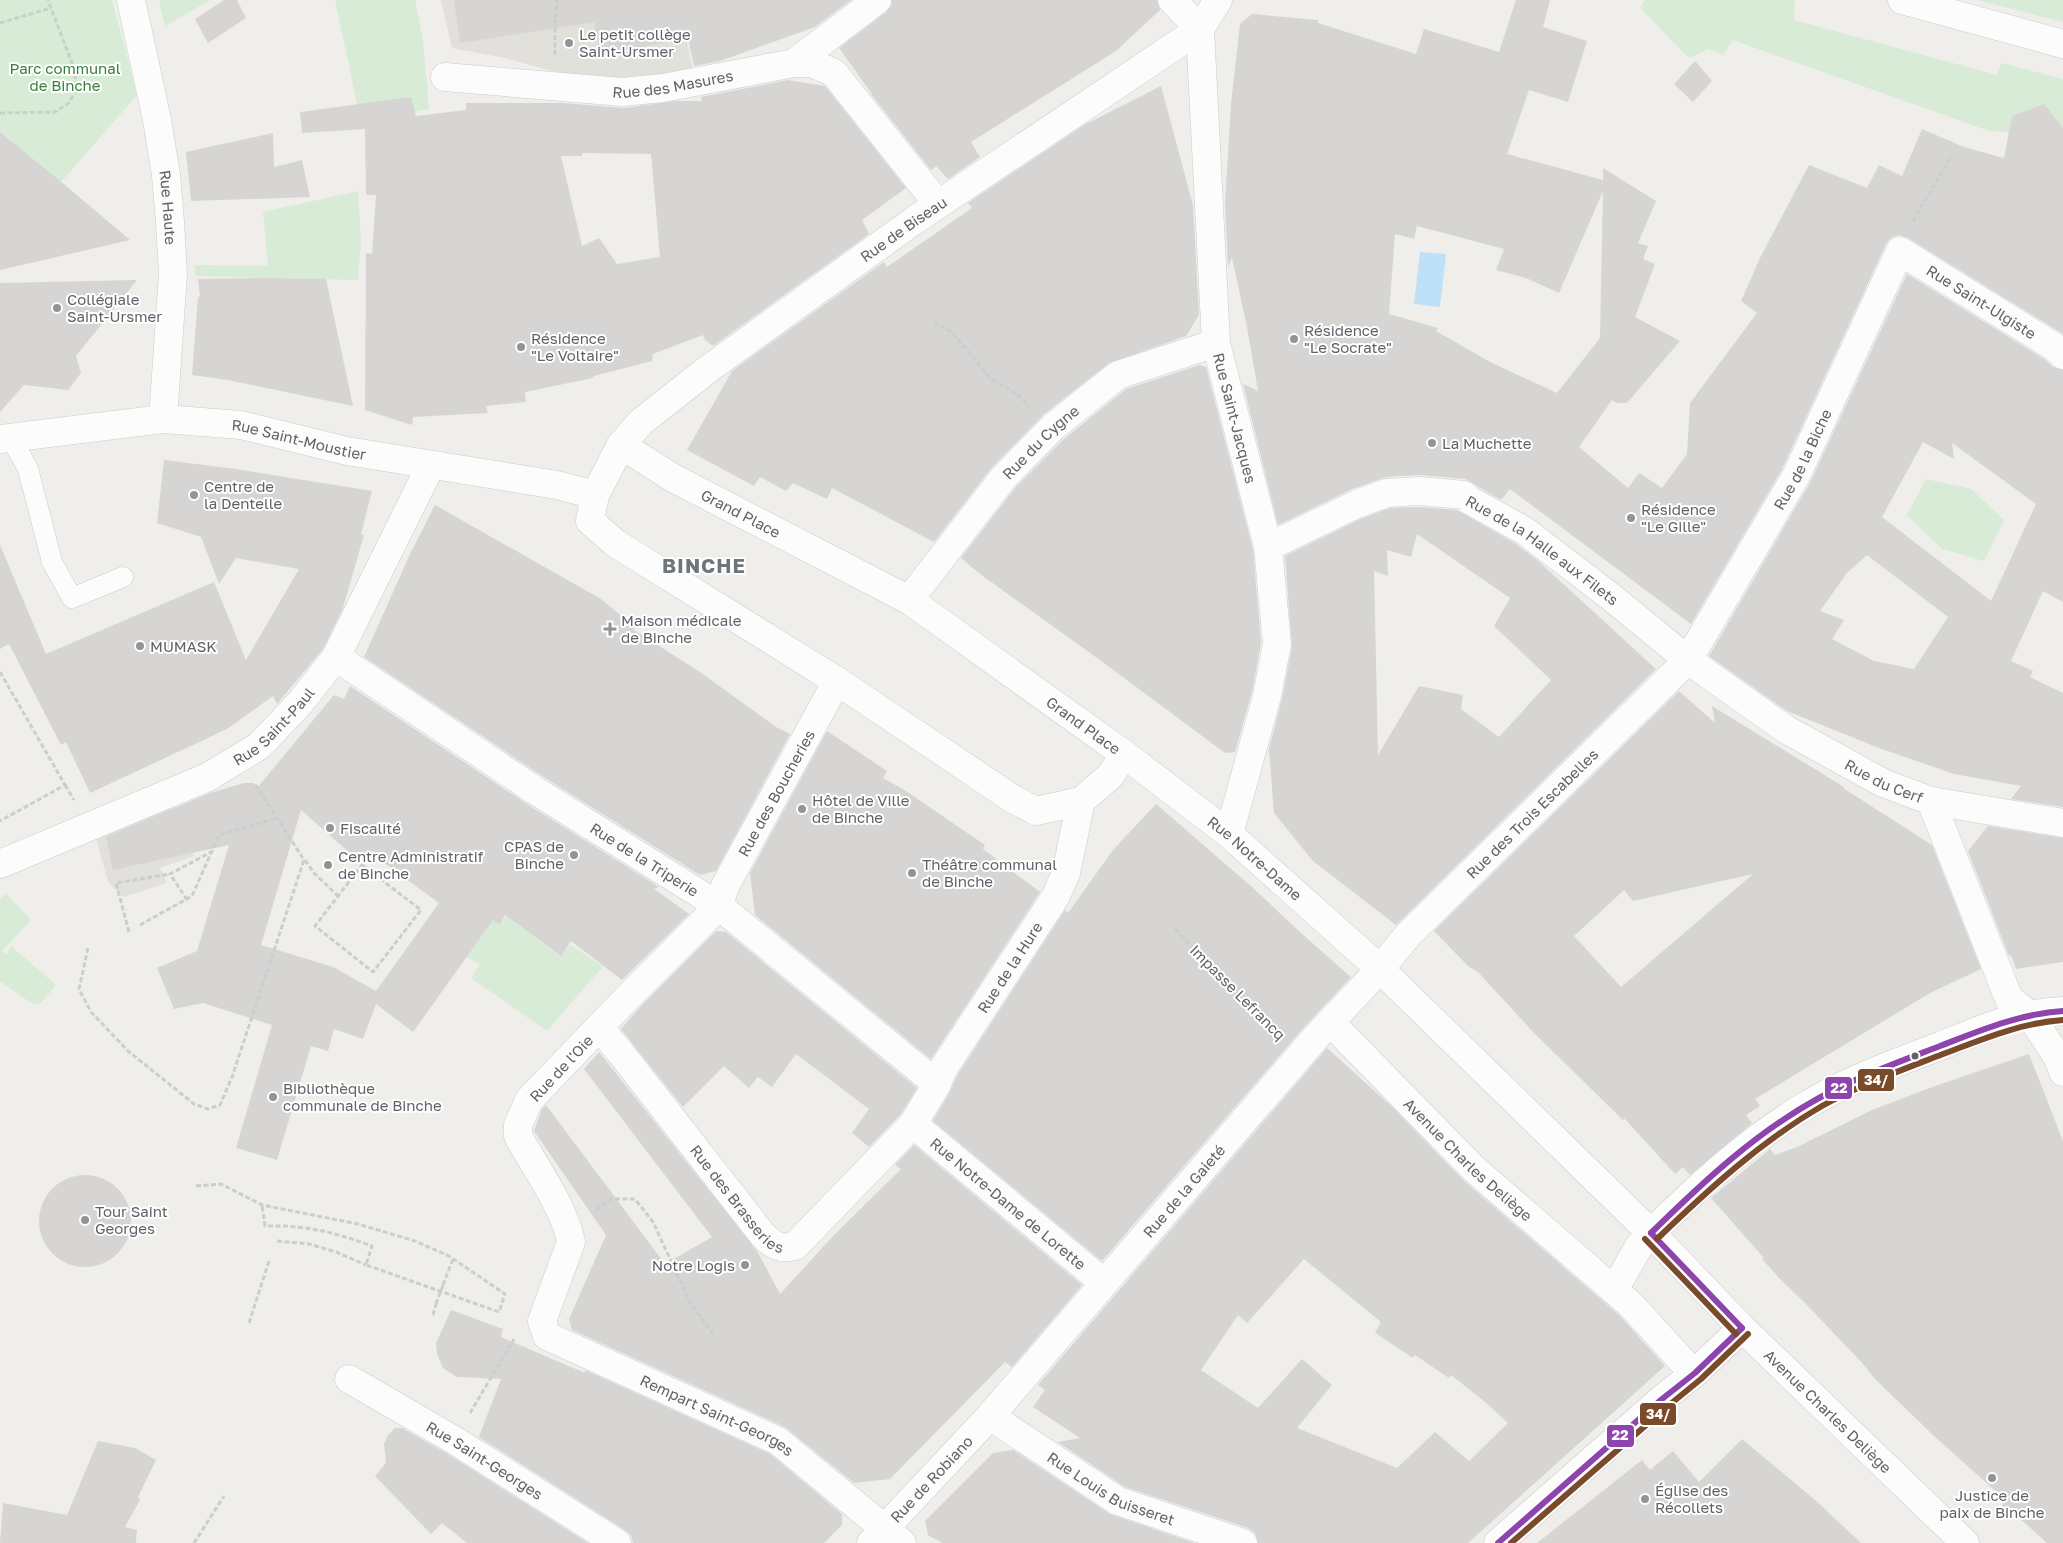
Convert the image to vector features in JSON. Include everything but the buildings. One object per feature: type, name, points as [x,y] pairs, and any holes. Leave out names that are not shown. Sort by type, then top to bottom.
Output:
[{"type":"street","name":"Rue Haute","points":[[131,0],[157,120],[166,175],[170,222],[172,274],[163,419]]},
{"type":"street","name":"Rue des Masures","points":[[445,77],[622,92],[663,88],[794,63],[877,0]]},
{"type":"street","points":[[1172,0],[1200,29],[1218,0]]},
{"type":"street","points":[[1902,0],[2063,44]]},
{"type":"street","name":"Rue de Biseau","points":[[621,445],[640,422],[707,370],[938,204],[1200,29]]},
{"type":"street","name":"Rue Saint-Jacques","points":[[1200,29],[1216,343],[1268,547],[1277,644],[1267,696],[1229,834]]},
{"type":"street","points":[[794,63],[812,63],[834,73],[938,204]]},
{"type":"street","name":"Rue Saint-Ulgiste","points":[[1900,251],[2052,346],[2063,355]]},
{"type":"street","name":"Rue de la Biche","points":[[1688,660],[1796,476],[1900,251]]},
{"type":"street","name":"Rue du Cygne","points":[[909,600],[1004,477],[1053,426],[1118,375],[1216,343]]},
{"type":"street","name":"Rue Saint-Moustier","points":[[6,439],[163,419],[241,425],[347,451],[557,485],[595,495]]},
{"type":"street","name":"Grand Place","points":[[621,445],[673,478],[909,600],[1124,754],[1111,775],[1081,801],[1036,811],[1012,799],[837,681],[615,543],[590,521],[595,495],[621,445]]},
{"type":"street","name":"Rue Saint-Paul","points":[[0,864],[208,776],[259,746],[292,711],[336,657],[431,465]]},
{"type":"street","name":"Rue de la Halle aux Filets","points":[[1268,547],[1357,504],[1387,493],[1419,491],[1464,495],[1469,500],[1525,531],[1611,596],[1688,660]]},
{"type":"street","name":"Rue de la Triperie","points":[[336,657],[536,791],[719,906],[938,1084]]},
{"type":"street","name":"Rue du Cerf","points":[[1688,660],[1787,730],[1883,783],[1931,801],[2008,998],[2030,1015],[2058,1058],[2063,1072]]},
{"type":"street","name":"Rue des Trois Escabelles","points":[[1380,969],[1408,935],[1688,660]]},
{"type":"street","name":"Rue des Boucheries","points":[[719,906],[725,886],[837,681]]},
{"type":"street","name":"Rue Notre-Dame","points":[[1124,754],[1229,834],[1380,969]]},
{"type":"street","name":"Rue de la Hure","points":[[912,1124],[938,1084],[943,1069],[1056,896],[1066,873],[1081,801]]},
{"type":"street","points":[[1931,801],[2063,823]]},
{"type":"street","name":"Rue de l'Oie","points":[[569,1230],[518,1136],[518,1124],[530,1100],[599,1027],[719,906]]},
{"type":"street","name":"Rue de la Gaieté","points":[[990,1416],[1103,1282],[1301,1054],[1380,969]]},
{"type":"street","name":"Avenue Charles Deliège","points":[[1380,969],[1651,1233],[1742,1328],[1965,1543]]},
{"type":"street","points":[[1614,1290],[1636,1250],[1691,1193],[1740,1151],[1802,1107],[1874,1071],[1994,1024],[2030,1015],[2063,1011]]},
{"type":"street","name":"Avenue Charles Deliège","points":[[1330,1022],[1474,1169],[1631,1305],[1684,1363]]},
{"type":"street","name":"Rue des Brasseries","points":[[599,1027],[762,1234],[771,1244],[784,1249],[794,1246],[912,1124]]},
{"type":"street","name":"Rue Notre-Dame de Lorette","points":[[912,1124],[1103,1282]]},
{"type":"street","points":[[542,1321],[571,1242],[569,1230]]},
{"type":"street","name":"Rempart Saint-Georges","points":[[542,1321],[547,1336],[778,1441],[886,1538]]},
{"type":"street","points":[[1498,1543],[1662,1399],[1695,1374],[1742,1328]]},
{"type":"street","name":"Rue Saint-Georges","points":[[349,1379],[454,1440],[617,1543]]},
{"type":"street","name":"Rue de Robiano","points":[[886,1538],[990,1416]]},
{"type":"street","name":"Rue Louis Buisseret","points":[[990,1416],[1118,1501],[1243,1543]]},
{"type":"lane","points":[[6,439],[28,469],[52,562],[72,598],[124,577]]},
{"type":"path","points":[[0,112],[55,112],[69,103],[76,90],[75,71],[48,0]]},
{"type":"path","points":[[556,86],[554,25],[557,0]]},
{"type":"path","points":[[0,22],[51,8]]},
{"type":"path","points":[[1900,251],[1914,218],[1952,155]]},
{"type":"path","points":[[934,322],[952,332],[990,379],[1014,392],[1053,426]]},
{"type":"path","points":[[0,672],[65,785],[0,821]]},
{"type":"path","points":[[240,757],[276,818],[304,860],[314,873],[338,896]]},
{"type":"path","points":[[140,925],[192,896],[219,835],[276,818]]},
{"type":"path","points":[[129,932],[116,883],[170,874],[211,852]]},
{"type":"path","points":[[88,948],[79,989],[91,1012],[128,1051],[194,1104],[208,1109],[220,1105],[232,1077],[304,860]]},
{"type":"path","points":[[362,865],[421,910],[373,972],[315,926],[338,896],[362,865]]},
{"type":"path","points":[[170,874],[186,900]]},
{"type":"path","name":"Impasse Lefrancq","points":[[1175,929],[1231,990],[1301,1054]]},
{"type":"path","points":[[196,1186],[221,1184],[262,1204],[358,1224],[415,1241],[453,1259],[505,1294],[499,1312],[366,1265],[336,1252],[309,1244],[276,1241]]},
{"type":"path","points":[[569,1230],[611,1199],[635,1199],[653,1222],[690,1302],[714,1336]]},
{"type":"path","points":[[262,1204],[265,1226],[292,1225],[326,1231],[372,1246],[366,1265]]},
{"type":"path","points":[[433,1315],[453,1259]]},
{"type":"path","points":[[249,1322],[269,1261]]},
{"type":"path","points":[[454,1440],[529,1316],[542,1321]]},
{"type":"path","points":[[194,1543],[224,1496]]},
{"type":"shaded area","name":"Le petit collège Saint-Ursmer","points":[[441,0],[678,0],[693,70],[625,83],[573,77],[505,58],[452,48]]},
{"type":"shaded area","points":[[175,807],[194,856],[160,868],[167,883],[123,897],[108,882],[95,835]]},
{"type":"green space","name":"Parc communal de Binche","points":[[0,0],[112,0],[137,95],[61,182],[9,139],[0,149]]},
{"type":"green space","points":[[159,0],[210,0],[165,26]]},
{"type":"green space","points":[[335,0],[415,0],[423,40],[429,109],[361,122]]},
{"type":"green space","points":[[1645,0],[1795,0],[1794,20],[1997,75],[2001,63],[2063,79],[2063,128],[2044,104],[2012,116],[2009,132],[1989,131],[1733,40],[1723,55],[1709,49],[1689,58],[1640,8]]},
{"type":"green space","points":[[1977,0],[2063,0],[2063,22]]},
{"type":"green space","points":[[358,191],[361,241],[358,280],[195,276],[195,265],[268,266],[263,212]]},
{"type":"green space","points":[[1926,479],[1971,489],[2004,520],[1984,561],[1942,549],[1907,515]]},
{"type":"green space","points":[[6,894],[31,920],[2,951],[7,955],[11,946],[56,985],[41,1003],[34,1005],[0,981],[0,899]]},
{"type":"green space","points":[[486,915],[500,925],[506,916],[560,956],[570,945],[603,966],[547,1031],[471,978],[480,964],[466,957]]},
{"type":"water","points":[[1420,252],[1446,254],[1440,307],[1414,304]]},
{"type":"transit line","name":"22","points":[[1651,1233],[1751,1143],[1795,1112],[1819,1098],[1878,1070],[1985,1029],[2031,1015],[2063,1011]]},
{"type":"transit line","name":"34/","points":[[1657,1239],[1715,1185],[1756,1151],[1822,1106],[1881,1078],[1987,1037],[2032,1024],[2063,1020]]},
{"type":"transit line","name":"22","points":[[1651,1233],[1742,1328]]},
{"type":"transit line","name":"34/","points":[[1645,1239],[1736,1334]]},
{"type":"transit line","name":"22","points":[[1498,1543],[1662,1399],[1695,1373],[1742,1328]]},
{"type":"transit line","name":"34/","points":[[1511,1543],[1701,1379],[1748,1334]]},
{"type":"place","name":"Le petit collège Saint-Ursmer","points":[[569,43]]},
{"type":"place","name":"Collégiale Saint-Ursmer","points":[[57,308]]},
{"type":"place","name":"Résidence \"Le Socrate\"","points":[[1294,339]]},
{"type":"place","name":"Résidence \"Le Voltaire\"","points":[[521,347]]},
{"type":"place","name":"La Muchette","points":[[1432,443]]},
{"type":"place","name":"Centre de la Dentelle","points":[[194,495]]},
{"type":"place","name":"Résidence \"Le Gille\"","points":[[1631,518]]},
{"type":"place","name":"Maison médicale de Binche","points":[[610,629]]},
{"type":"place","name":"MUMASK","points":[[140,646]]},
{"type":"place","name":"Hôtel de Ville de Binche","points":[[802,809]]},
{"type":"place","name":"Fiscalité","points":[[330,828]]},
{"type":"place","name":"CPAS de Binche","points":[[574,855]]},
{"type":"place","name":"Centre Administratif de Binche","points":[[328,865]]},
{"type":"place","name":"Théâtre communal de Binche","points":[[912,873]]},
{"type":"place","name":"Bibliothèque communale de Binche","points":[[273,1097]]},
{"type":"place","name":"Tour Saint Georges","points":[[85,1220]]},
{"type":"place","name":"Notre Logis","points":[[745,1265]]},
{"type":"place","name":"Justice de paix de Binche","points":[[1992,1478]]},
{"type":"place","name":"Église des Récollets","points":[[1645,1499]]},
{"type":"district","name":"BINCHE","points":[[704,565]]}]
